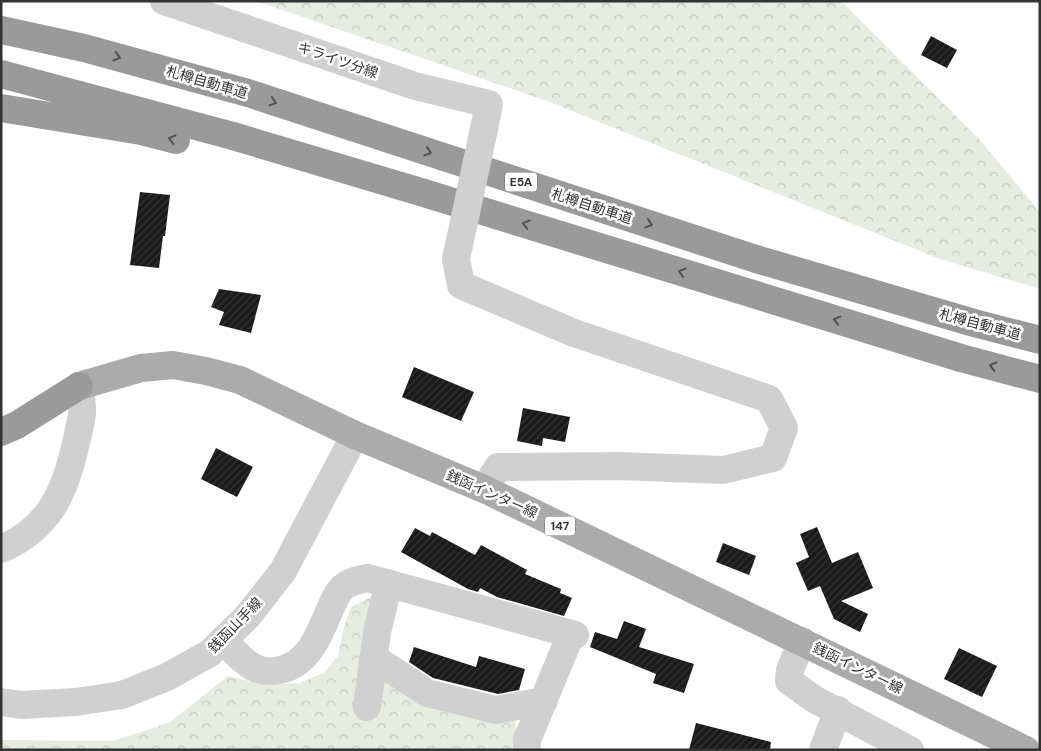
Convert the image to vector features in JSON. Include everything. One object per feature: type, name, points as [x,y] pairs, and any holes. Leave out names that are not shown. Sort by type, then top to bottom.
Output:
[{"type":"highway","points":[[1,19],[84,48]]},
{"type":"highway","name":"札樽自動車道","points":[[1,30],[84,48],[248,94],[756,259],[974,323],[1040,340]]},
{"type":"highway","points":[[1,74],[232,136],[961,358],[1040,379]]},
{"type":"highway","points":[[1,108],[141,131],[362,185],[424,193]]},
{"type":"highway","points":[[1,415],[79,386]]},
{"type":"highway","points":[[1,432],[17,426],[79,386]]},
{"type":"main road","name":"銭函インター線","points":[[79,386],[141,368],[173,365],[240,380],[355,435],[484,489],[1026,750]]},
{"type":"street","name":"キライツ分線","points":[[164,1],[415,86],[489,104],[456,259],[460,285],[574,333],[769,399],[784,428],[773,458],[723,470],[618,466],[498,467],[484,489]]},
{"type":"street","points":[[1,549],[32,530],[43,520],[57,501],[69,473],[83,412],[79,386]]},
{"type":"street","name":"銭函山手線","points":[[1,702],[21,705],[76,702],[122,695],[167,677],[210,653],[247,618],[283,571],[355,435]]},
{"type":"street","points":[[223,640],[244,661],[258,670],[274,672],[286,668],[298,662],[312,648],[338,592],[356,580],[368,578],[573,635],[527,740],[527,750]]},
{"type":"street","points":[[367,707],[377,632],[389,583]]},
{"type":"street","points":[[802,641],[790,670],[789,681],[814,699],[838,710],[910,750]]},
{"type":"street","points":[[374,658],[427,693],[496,710],[544,701]]},
{"type":"street","points":[[823,750],[838,710]]},
{"type":"green space","points":[[256,1],[841,1],[979,139],[1040,212],[1040,289],[940,259],[547,101]]},
{"type":"green space","points":[[374,595],[362,665],[486,721],[516,721],[516,750],[1,750],[1,740],[114,741],[170,722],[228,676],[266,685],[300,683],[325,672],[338,656],[344,627],[351,607]]},
{"type":"building","points":[[931,36],[957,50],[947,68],[921,55]]},
{"type":"building","points":[[140,192],[170,195],[159,268],[130,265]]},
{"type":"building","points":[[219,289],[261,295],[251,333],[219,325],[224,312],[211,307]]},
{"type":"building","points":[[414,367],[474,392],[461,421],[402,397]]},
{"type":"building","points":[[523,408],[570,417],[565,442],[543,438],[542,446],[517,441]]},
{"type":"building","points":[[216,448],[253,467],[237,497],[201,479]]},
{"type":"building","points":[[817,527],[832,563],[858,552],[873,588],[841,601],[868,614],[860,632],[834,619],[820,586],[808,591],[796,563],[809,557],[800,534]]},
{"type":"building","points":[[415,528],[430,536],[432,532],[475,555],[481,545],[527,570],[525,574],[561,589],[560,593],[572,598],[564,616],[497,597],[480,588],[478,592],[468,589],[401,552]]},
{"type":"building","points":[[723,543],[756,556],[749,575],[716,562]]},
{"type":"building","points":[[624,621],[646,629],[639,647],[694,664],[684,693],[653,683],[656,674],[590,647],[595,632],[617,639]]},
{"type":"building","points":[[414,647],[476,667],[479,656],[525,669],[519,690],[498,694],[433,678],[409,662]]},
{"type":"building","points":[[959,648],[997,666],[982,697],[944,679]]},
{"type":"building","points":[[696,723],[771,742],[770,750],[689,750]]}]
